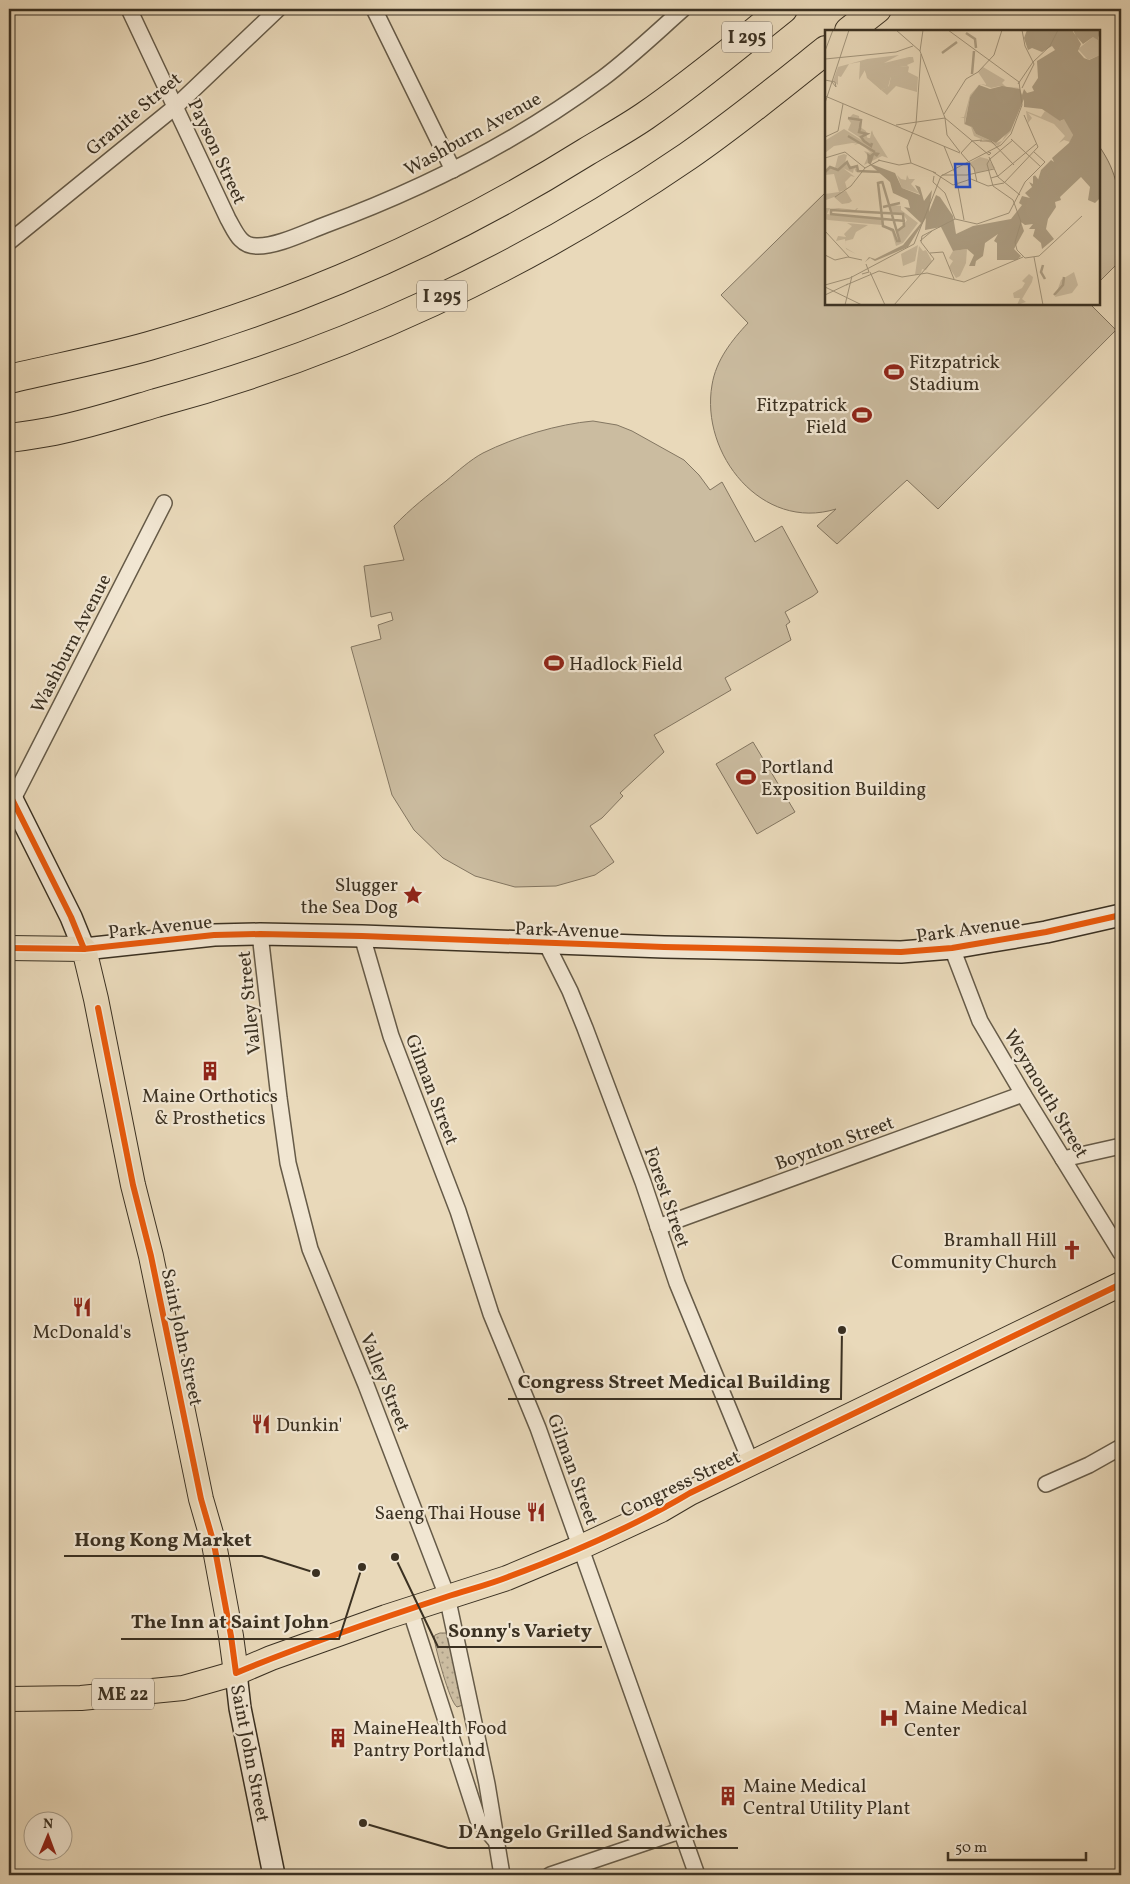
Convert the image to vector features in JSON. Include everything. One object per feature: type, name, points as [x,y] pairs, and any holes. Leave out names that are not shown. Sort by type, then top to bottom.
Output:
[{"type":"highway","name":"I 295","points":[[9,378],[148,346],[230,320],[350,274],[462,224],[542,180],[645,116],[783,9]]},
{"type":"highway","points":[[850,30],[878,9]]},
{"type":"highway","name":"I 295","points":[[9,438],[55,431],[201,391],[291,362],[386,324],[509,264],[599,213],[687,156],[744,115],[825,51]]},
{"type":"highway","points":[[9,444],[55,431]]},
{"type":"main road","name":"Saint John Street","points":[[10,797],[71,917],[84,949],[98,1008],[132,1185],[151,1256],[201,1499],[214,1544],[231,1636],[240,1708],[274,1875]]},
{"type":"main road","name":"Park Avenue","points":[[9,948],[84,949],[214,935],[260,934],[901,952],[952,948],[1046,932],[1121,915]]},
{"type":"main road","name":"Congress Street","points":[[9,1699],[82,1698],[182,1688],[236,1672],[447,1596],[507,1578],[581,1547],[661,1510],[690,1493],[752,1465],[1121,1284]]},
{"type":"street","name":"Payson Street","points":[[129,9],[212,186],[240,240],[255,246]]},
{"type":"street","name":"Granite Street","points":[[9,242],[175,107],[278,9]]},
{"type":"street","points":[[374,9],[453,170]]},
{"type":"street","name":"Washburn Avenue","points":[[255,246],[274,243],[368,209],[453,170],[539,122],[603,78],[683,9]]},
{"type":"street","name":"Washburn Avenue","points":[[10,797],[164,503]]},
{"type":"street","name":"Valley Street","points":[[260,934],[278,1098],[288,1163],[310,1249],[370,1394],[447,1596],[487,1784],[502,1875]]},
{"type":"street","name":"Gilman Street","points":[[362,936],[390,1036],[458,1211],[491,1314],[538,1428],[697,1875]]},
{"type":"street","name":"Forest Street","points":[[546,942],[570,991],[585,1028],[643,1182],[677,1283],[752,1465]]},
{"type":"street","name":"Weymouth Street","points":[[952,948],[980,1021],[1121,1253]]},
{"type":"street","name":"Boynton Street","points":[[658,1227],[1023,1094]]},
{"type":"street","points":[[1063,1159],[1121,1146]]},
{"type":"street","points":[[1046,1484],[1089,1465],[1121,1447]]},
{"type":"street","name":"Valley Street","points":[[410,1609],[478,1820],[496,1842]]},
{"type":"street","points":[[550,1875],[680,1830]]},
{"type":"shaded area","points":[[1100,148],[1110,166],[1117,186],[1121,260],[1100,281]]},
{"type":"shaded area","name":"Fitzpatrick Stadium","points":[[825,193],[825,305],[1091,305],[1116,330],[938,509],[907,480],[837,544],[817,526],[836,509],[809,513],[784,509],[761,498],[742,482],[726,461],[716,437],[711,411],[712,385],[721,359],[736,336],[748,323],[721,295]]},
{"type":"shaded area","name":"Hadlock Field","points":[[593,421],[617,425],[632,431],[684,460],[699,475],[710,490],[722,482],[755,542],[782,526],[818,592],[785,612],[790,622],[786,625],[791,640],[725,678],[731,690],[654,735],[664,752],[620,793],[623,796],[602,818],[590,826],[614,862],[595,875],[556,886],[515,887],[475,876],[443,858],[414,830],[392,795],[351,647],[381,639],[378,625],[393,620],[391,612],[371,617],[364,566],[404,560],[394,526],[419,502],[478,456],[495,447],[537,432]]},
{"type":"shaded area","points":[[753,742],[795,812],[757,834],[716,764]]},
{"type":"shaded area","points":[[446,1633],[449,1637],[463,1705],[457,1707],[450,1695],[435,1644],[435,1635]]},
{"type":"cycle path","points":[[9,793],[71,917],[84,949]]},
{"type":"cycle path","points":[[9,948],[84,949],[214,935],[260,934],[664,947],[901,952],[952,948],[1046,932],[1121,915]]},
{"type":"cycle path","points":[[98,1008],[133,1185],[151,1256],[201,1499],[214,1544],[236,1673],[341,1633],[500,1580],[578,1549],[1121,1284]]},
{"type":"place","name":"Fitzpatrick Stadium","points":[[894,372]]},
{"type":"place","name":"Fitzpatrick Field","points":[[862,415]]},
{"type":"place","name":"Hadlock Field","points":[[554,663]]},
{"type":"place","name":"Portland Exposition Building","points":[[746,777]]},
{"type":"place","name":"Slugger the Sea Dog","points":[[413,895]]},
{"type":"place","name":"Maine Orthotics & Prosthetics","points":[[210,1071]]},
{"type":"place","name":"Bramhall Hill Community Church","points":[[1072,1250]]},
{"type":"place","name":"McDonald's","points":[[82,1307]]},
{"type":"place","name":"Congress Street Medical Building","points":[[842,1330]]},
{"type":"place","name":"Dunkin'","points":[[261,1424]]},
{"type":"place","name":"Saeng Thai House","points":[[536,1512]]},
{"type":"place","name":"Sonny's Variety","points":[[395,1557]]},
{"type":"place","name":"The Inn at Saint John","points":[[362,1567]]},
{"type":"place","name":"Hong Kong Market","points":[[316,1573]]},
{"type":"place","name":"Maine Medical Center","points":[[889,1718]]},
{"type":"place","name":"MaineHealth Food Pantry Portland","points":[[338,1738]]},
{"type":"place","name":"Maine Medical Central Utility Plant","points":[[728,1796]]},
{"type":"place","name":"D'Angelo Grilled Sandwiches","points":[[363,1823]]}]
